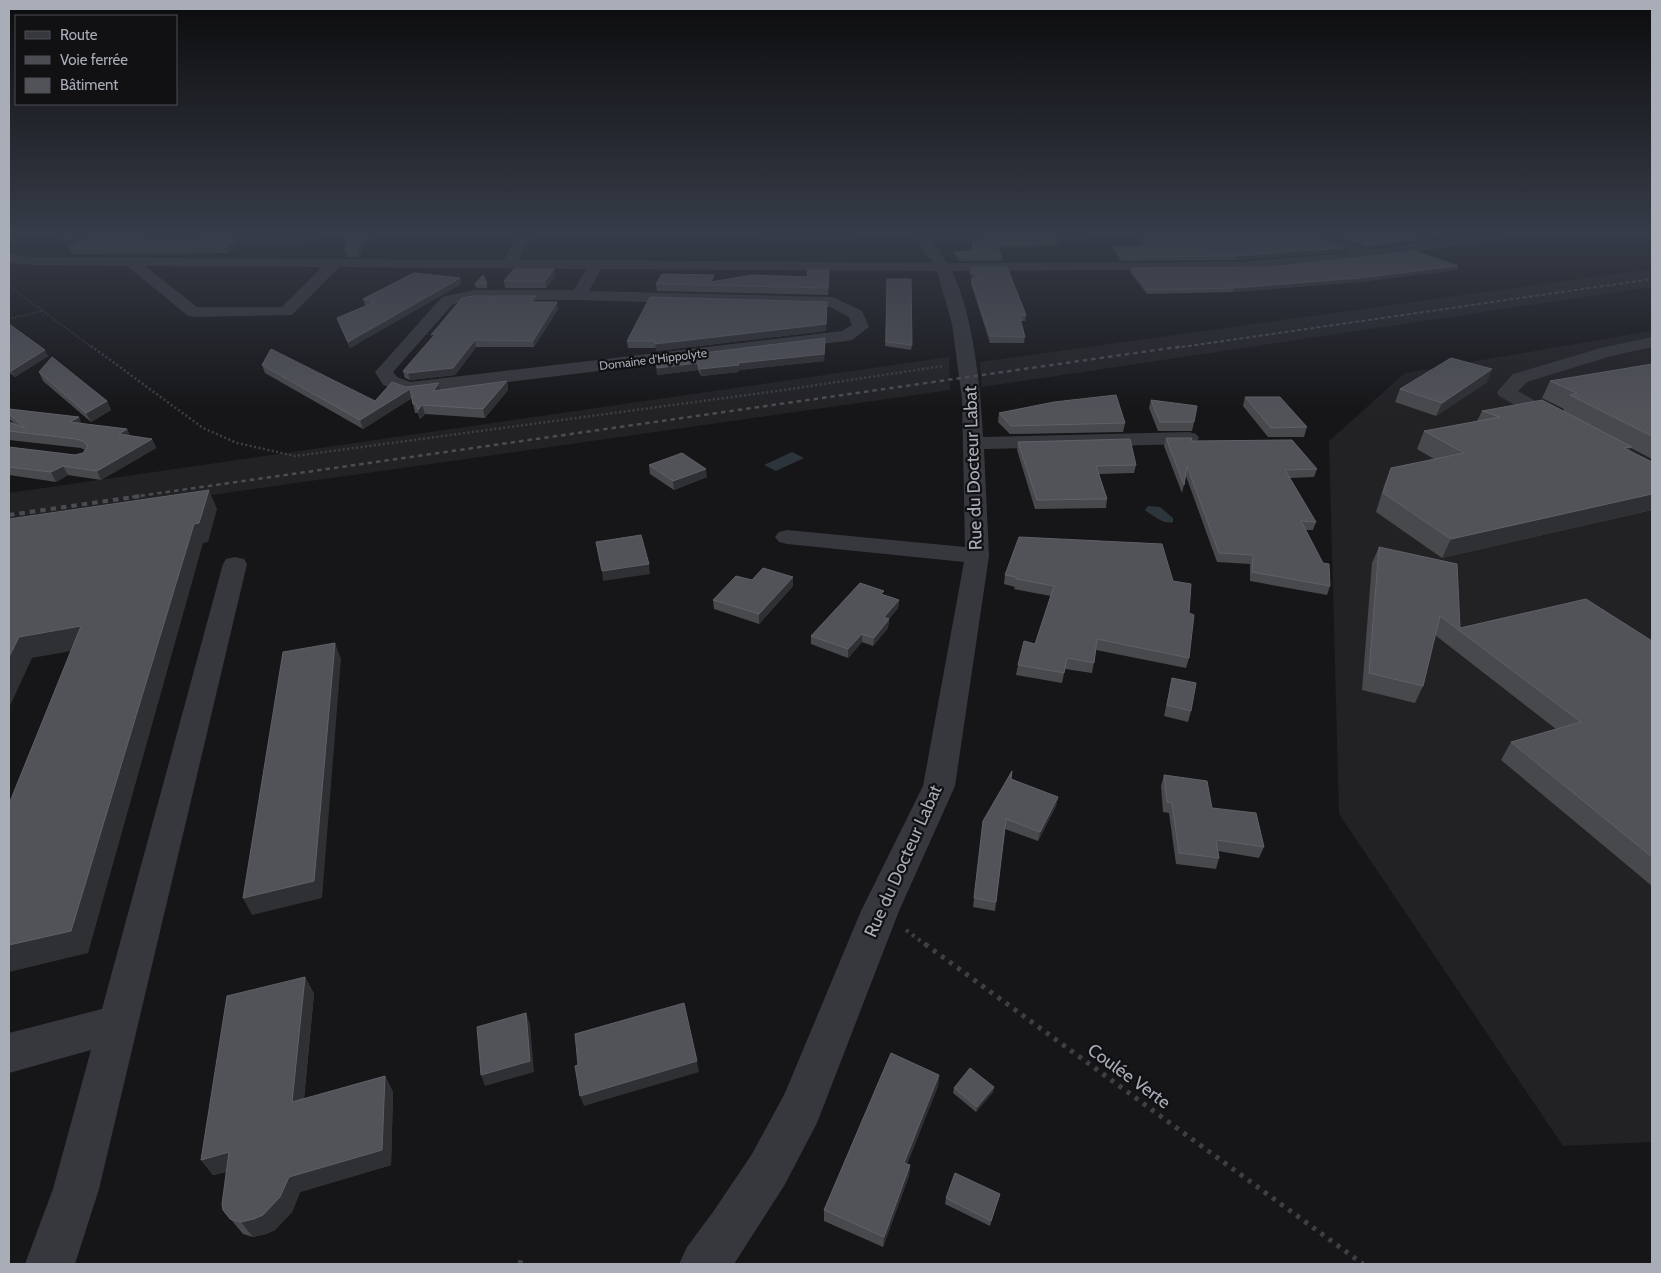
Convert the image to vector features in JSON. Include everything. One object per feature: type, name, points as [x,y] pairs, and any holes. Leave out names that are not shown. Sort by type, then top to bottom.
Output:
[{"type":"street","points":[[168,291],[193,312],[286,312],[307,291]]},
{"type":"street","points":[[579,295],[581,291]]},
{"type":"street","name":"Rue du Docteur Labat","points":[[704,1264],[730,1229],[768,1170],[801,1108],[880,911],[939,786],[977,556],[972,399],[960,324],[950,291]]},
{"type":"street","name":"Domaine d'Hippolyte","points":[[475,295],[579,295],[833,302],[856,314],[861,327],[846,336],[408,388],[390,381],[384,372],[448,300],[475,295]]},
{"type":"street","points":[[1570,428],[1506,392],[1520,378],[1607,352],[1652,342]]},
{"type":"street","points":[[974,443],[1189,438]]},
{"type":"street","points":[[787,537],[977,556]]},
{"type":"street","points":[[50,1264],[76,1189],[235,564]]},
{"type":"street","points":[[9,1053],[118,1024]]},
{"type":"path","points":[[16,291],[203,428],[238,444],[295,456],[784,390],[946,365]]},
{"type":"path","points":[[9,319],[43,311]]},
{"type":"path","name":"Coulée Verte","points":[[880,911],[1363,1264]]},
{"type":"shaded area","points":[[1490,291],[1622,291],[982,387],[980,362]]},
{"type":"shaded area","points":[[1652,331],[1652,1142],[1563,1146],[1339,814],[1329,441],[1405,373]]},
{"type":"shaded area","points":[[949,357],[950,390],[9,524],[9,493]]},
{"type":"shaded area","points":[[792,452],[804,458],[776,471],[764,465]]},
{"type":"shaded area","points":[[1148,506],[1160,507],[1173,518],[1173,522],[1163,521],[1145,510]]},
{"type":"building","points":[[378,291],[437,291],[348,342],[337,318],[375,302],[363,299]]},
{"type":"building","points":[[887,291],[911,291],[912,345],[886,342]]},
{"type":"building","points":[[975,291],[1017,291],[1026,315],[1019,315],[1025,337],[990,336]]},
{"type":"building","points":[[474,296],[536,296],[531,302],[557,302],[533,341],[475,340],[453,368],[408,373],[403,371],[436,333],[431,335],[462,298]]},
{"type":"building","points":[[650,297],[827,302],[826,324],[655,344],[655,341],[627,341]]},
{"type":"building","points":[[9,324],[45,350],[11,371],[9,369]]},
{"type":"building","points":[[825,338],[824,354],[700,369],[697,363],[657,368],[656,359]]},
{"type":"building","points":[[271,349],[375,401],[392,382],[406,387],[439,383],[433,391],[507,381],[483,409],[422,405],[418,410],[416,404],[413,404],[410,389],[360,420],[262,365]]},
{"type":"building","points":[[52,357],[107,401],[86,413],[39,372]]},
{"type":"building","points":[[1451,358],[1492,369],[1442,403],[1400,389]]},
{"type":"building","points":[[1652,364],[1652,436],[1570,395],[1577,393],[1550,381]]},
{"type":"building","points":[[1116,395],[1125,423],[1011,426],[999,413],[1054,402]]},
{"type":"building","points":[[1245,397],[1280,397],[1307,427],[1271,428]]},
{"type":"building","points":[[1151,400],[1197,406],[1194,422],[1160,422]]},
{"type":"building","points":[[1542,400],[1632,447],[1624,448],[1652,462],[1652,494],[1451,539],[1383,493],[1391,468],[1464,453],[1424,431],[1500,417],[1482,411]]},
{"type":"building","points":[[9,409],[79,417],[70,422],[127,429],[119,434],[152,439],[97,471],[63,466],[51,472],[9,467],[9,447],[75,455],[83,453],[88,446],[83,441],[76,439],[9,431],[9,422],[25,428],[9,414]]},
{"type":"building","points":[[1166,438],[1192,438],[1191,441],[1292,440],[1317,469],[1285,470],[1316,522],[1301,521],[1323,563],[1329,564],[1330,586],[1252,572],[1253,555],[1219,553],[1187,466],[1184,485]]},
{"type":"building","points":[[1130,439],[1136,465],[1096,466],[1107,499],[1037,500],[1018,442]]},
{"type":"building","points":[[682,453],[706,469],[673,481],[649,465]]},
{"type":"building","points":[[209,490],[199,523],[194,524],[71,931],[9,945],[9,804],[81,626],[19,637],[9,657],[9,519]]},
{"type":"building","points":[[641,535],[649,564],[602,571],[596,542]]},
{"type":"building","points":[[1019,537],[1162,544],[1173,581],[1191,584],[1189,613],[1194,615],[1189,658],[1097,639],[1094,663],[1067,658],[1064,673],[1018,665],[1024,641],[1035,644],[1054,586],[1005,575]]},
{"type":"building","points":[[1379,547],[1457,564],[1460,628],[1586,599],[1652,641],[1652,857],[1511,742],[1581,722],[1440,616],[1423,686],[1369,673]]},
{"type":"building","points":[[763,568],[793,577],[759,614],[713,600],[736,576],[752,580]]},
{"type":"building","points":[[860,583],[884,591],[881,594],[899,600],[884,617],[889,619],[874,638],[862,634],[848,649],[811,636]]},
{"type":"building","points":[[335,643],[314,881],[243,898],[283,652]]},
{"type":"building","points":[[1172,678],[1196,683],[1191,711],[1167,705]]},
{"type":"building","points":[[1012,771],[1011,779],[1058,797],[1040,832],[1006,819],[996,902],[974,898],[983,821]]},
{"type":"building","points":[[1164,775],[1207,781],[1212,808],[1256,813],[1264,847],[1216,840],[1219,858],[1179,853],[1172,803],[1167,802]]},
{"type":"building","points":[[305,977],[292,1102],[385,1076],[382,1150],[289,1177],[280,1197],[263,1215],[241,1222],[230,1219],[223,1210],[222,1204],[229,1152],[201,1160],[227,996]]},
{"type":"building","points":[[684,1003],[697,1061],[580,1096],[575,1066],[578,1065],[575,1034]]},
{"type":"building","points":[[526,1013],[530,1061],[481,1075],[477,1027]]},
{"type":"building","points":[[891,1053],[939,1075],[904,1163],[910,1165],[884,1237],[824,1210]]},
{"type":"building","points":[[970,1068],[994,1087],[977,1107],[954,1088]]},
{"type":"building","points":[[955,1173],[1000,1194],[991,1221],[946,1198]]},
{"type":"railway","points":[[1175,348],[1566,291]]},
{"type":"railway","points":[[132,497],[1184,346]]},
{"type":"railway","points":[[9,515],[141,496]]}]
